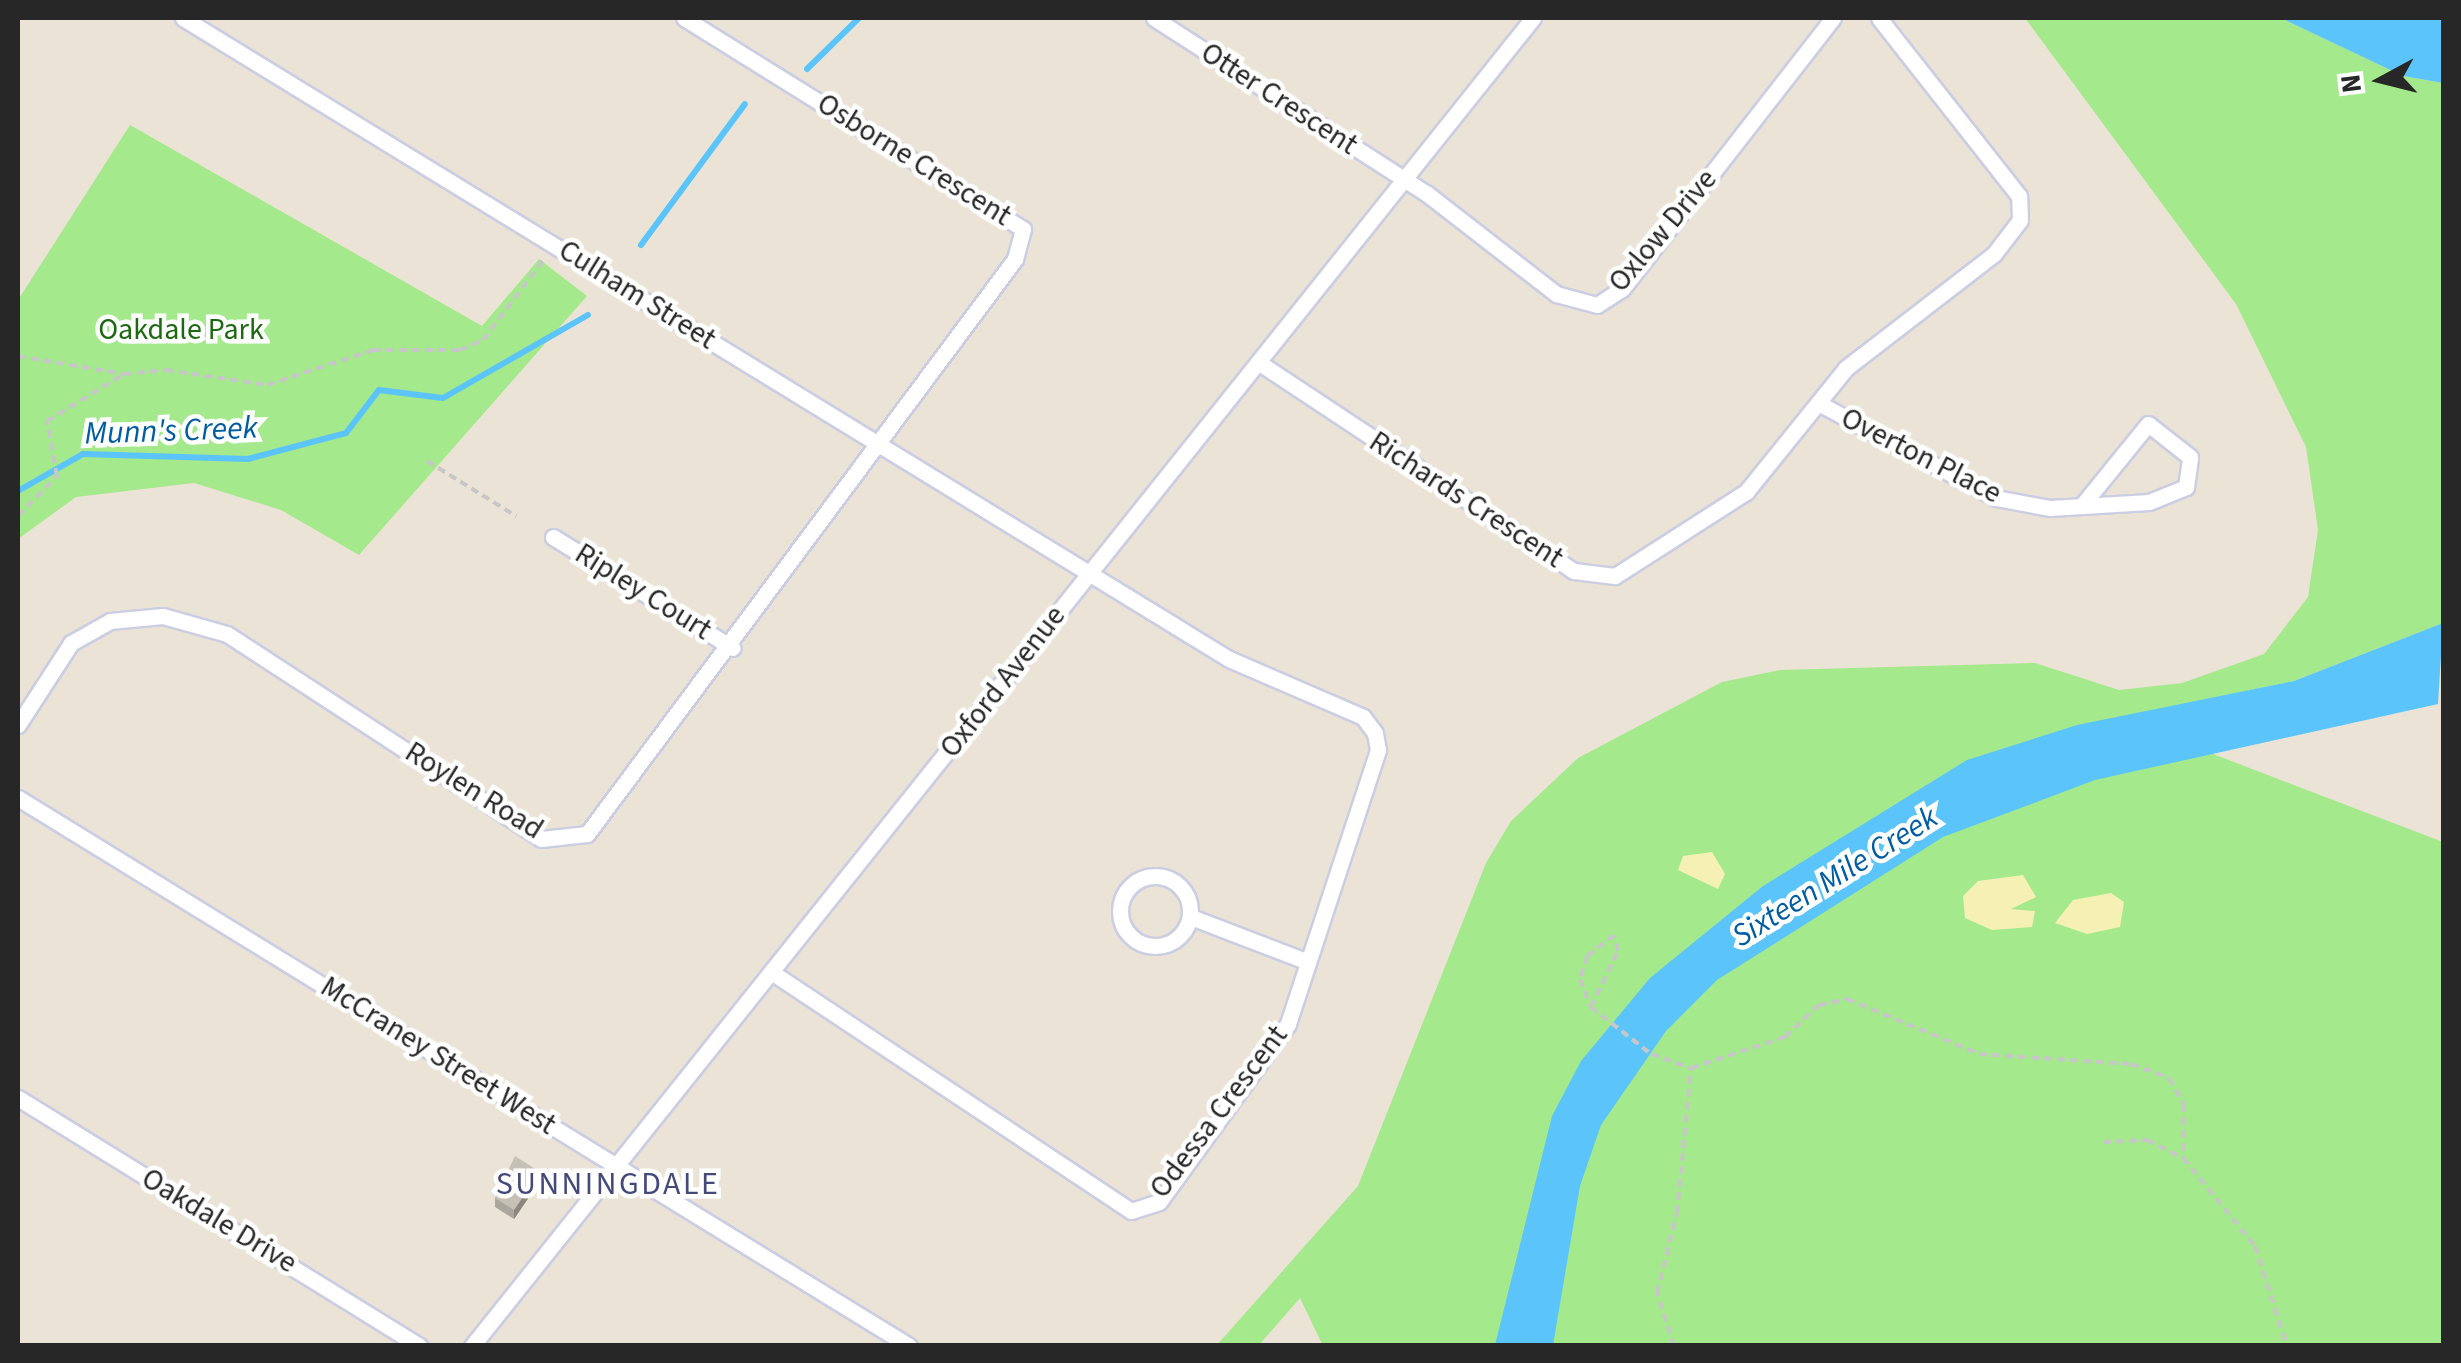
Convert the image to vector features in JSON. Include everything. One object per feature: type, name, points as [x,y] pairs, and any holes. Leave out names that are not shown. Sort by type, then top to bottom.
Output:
[{"type":"street","name":"Culham Street","points":[[183,18],[1092,571]]},
{"type":"street","name":"Osborne Crescent","points":[[684,18],[1023,230],[1015,259],[876,442]]},
{"type":"street","name":"Otter Crescent","points":[[1154,18],[1404,179]]},
{"type":"street","name":"Oxford Avenue","points":[[472,1346],[619,1168],[1533,18]]},
{"type":"street","name":"Oxlow Drive","points":[[1404,179],[1556,294],[1597,305],[1622,289],[1833,18]]},
{"type":"street","name":"Richards Crescent","points":[[1258,362],[1574,571],[1615,576],[1746,492],[1884,332],[1994,254],[2020,220],[2019,196],[1879,18]]},
{"type":"street","name":"Overton Place","points":[[1820,404],[1996,498],[2083,504],[2149,502],[2186,487],[2190,456],[2148,424],[2083,504]]},
{"type":"street","name":"Roylen Road","points":[[18,725],[71,643],[110,620],[164,616],[227,634],[541,839],[562,842],[587,834],[733,648],[876,442]]},
{"type":"street","name":"Ripley Court","points":[[553,536],[733,648]]},
{"type":"street","name":"Odessa Crescent","points":[[773,973],[1131,1212],[1159,1202],[1288,1024],[1378,750],[1375,733],[1363,718],[1229,659],[1092,571]]},
{"type":"street","name":"McCraney Street West","points":[[18,798],[910,1346]]},
{"type":"street","points":[[1162,875],[1185,892],[1191,917],[1185,936],[1158,948],[1134,942],[1120,908],[1128,883],[1162,875]]},
{"type":"street","points":[[1191,917],[1308,962]]},
{"type":"street","name":"Oakdale Drive","points":[[18,1098],[420,1346]]},
{"type":"path","points":[[18,356],[124,374],[166,370],[267,385],[373,350],[460,350],[483,340],[555,243]]},
{"type":"path","points":[[18,516],[57,476],[46,434],[60,412],[124,374]]},
{"type":"path","points":[[427,460],[516,516]]},
{"type":"path","points":[[1591,1007],[1618,951],[1614,935],[1587,956],[1580,978],[1591,1007],[1651,1054],[1690,1068],[1785,1038],[1829,1001],[1862,1001],[1979,1054],[2158,1072],[2184,1104],[2183,1158]]},
{"type":"path","points":[[1674,1346],[1657,1293],[1677,1213],[1690,1068]]},
{"type":"path","points":[[2103,1142],[2147,1140],[2183,1158],[2254,1246],[2287,1346]]},
{"type":"path","points":[[1257,1346],[1270,1346]]},
{"type":"green space","points":[[2025,18],[2281,18],[2403,76],[2443,83],[2443,623],[2294,681],[2119,718],[2443,842],[2443,1345],[1323,1346],[1300,1298],[1259,1345],[1216,1346],[1358,1186],[1486,863],[1511,821],[1578,758],[1722,682],[1780,670],[2035,663],[2119,690],[2182,683],[2264,654],[2308,597],[2318,530],[2306,447],[2236,304]]},
{"type":"green space","name":"Oakdale Park","points":[[130,125],[482,326],[539,259],[587,296],[359,555],[281,510],[194,483],[76,497],[18,539],[18,300]]},
{"type":"sand","points":[[1712,852],[1725,874],[1718,889],[1678,870],[1683,856]]},
{"type":"sand","points":[[2023,875],[2036,897],[2011,909],[2035,911],[2032,927],[1992,930],[1965,918],[1963,896],[1978,881]]},
{"type":"sand","points":[[2111,893],[2124,902],[2120,927],[2087,934],[2055,923],[2073,900]]},
{"type":"water","points":[[2281,18],[2443,18],[2443,83],[2403,76]]},
{"type":"water","name":"Sixteen Mile Creek","points":[[2443,623],[2438,704],[2095,780],[1943,837],[1717,980],[1666,1031],[1601,1125],[1580,1186],[1553,1345],[1495,1345],[1552,1116],[1581,1061],[1650,978],[1763,886],[1967,760],[2077,725],[2294,681]]},
{"type":"building","points":[[515,1156],[540,1172],[514,1210],[495,1198]]},
{"type":"waterway","name":"Munn's Creek","points":[[807,69],[859,18]]},
{"type":"waterway","name":"Munn's Creek","points":[[641,245],[745,104]]},
{"type":"waterway","name":"Munn's Creek","points":[[18,491],[83,454],[248,459],[346,433],[379,390],[443,398],[588,315]]},
{"type":"district","name":"SUNNINGDALE","points":[[608,1184]]}]
